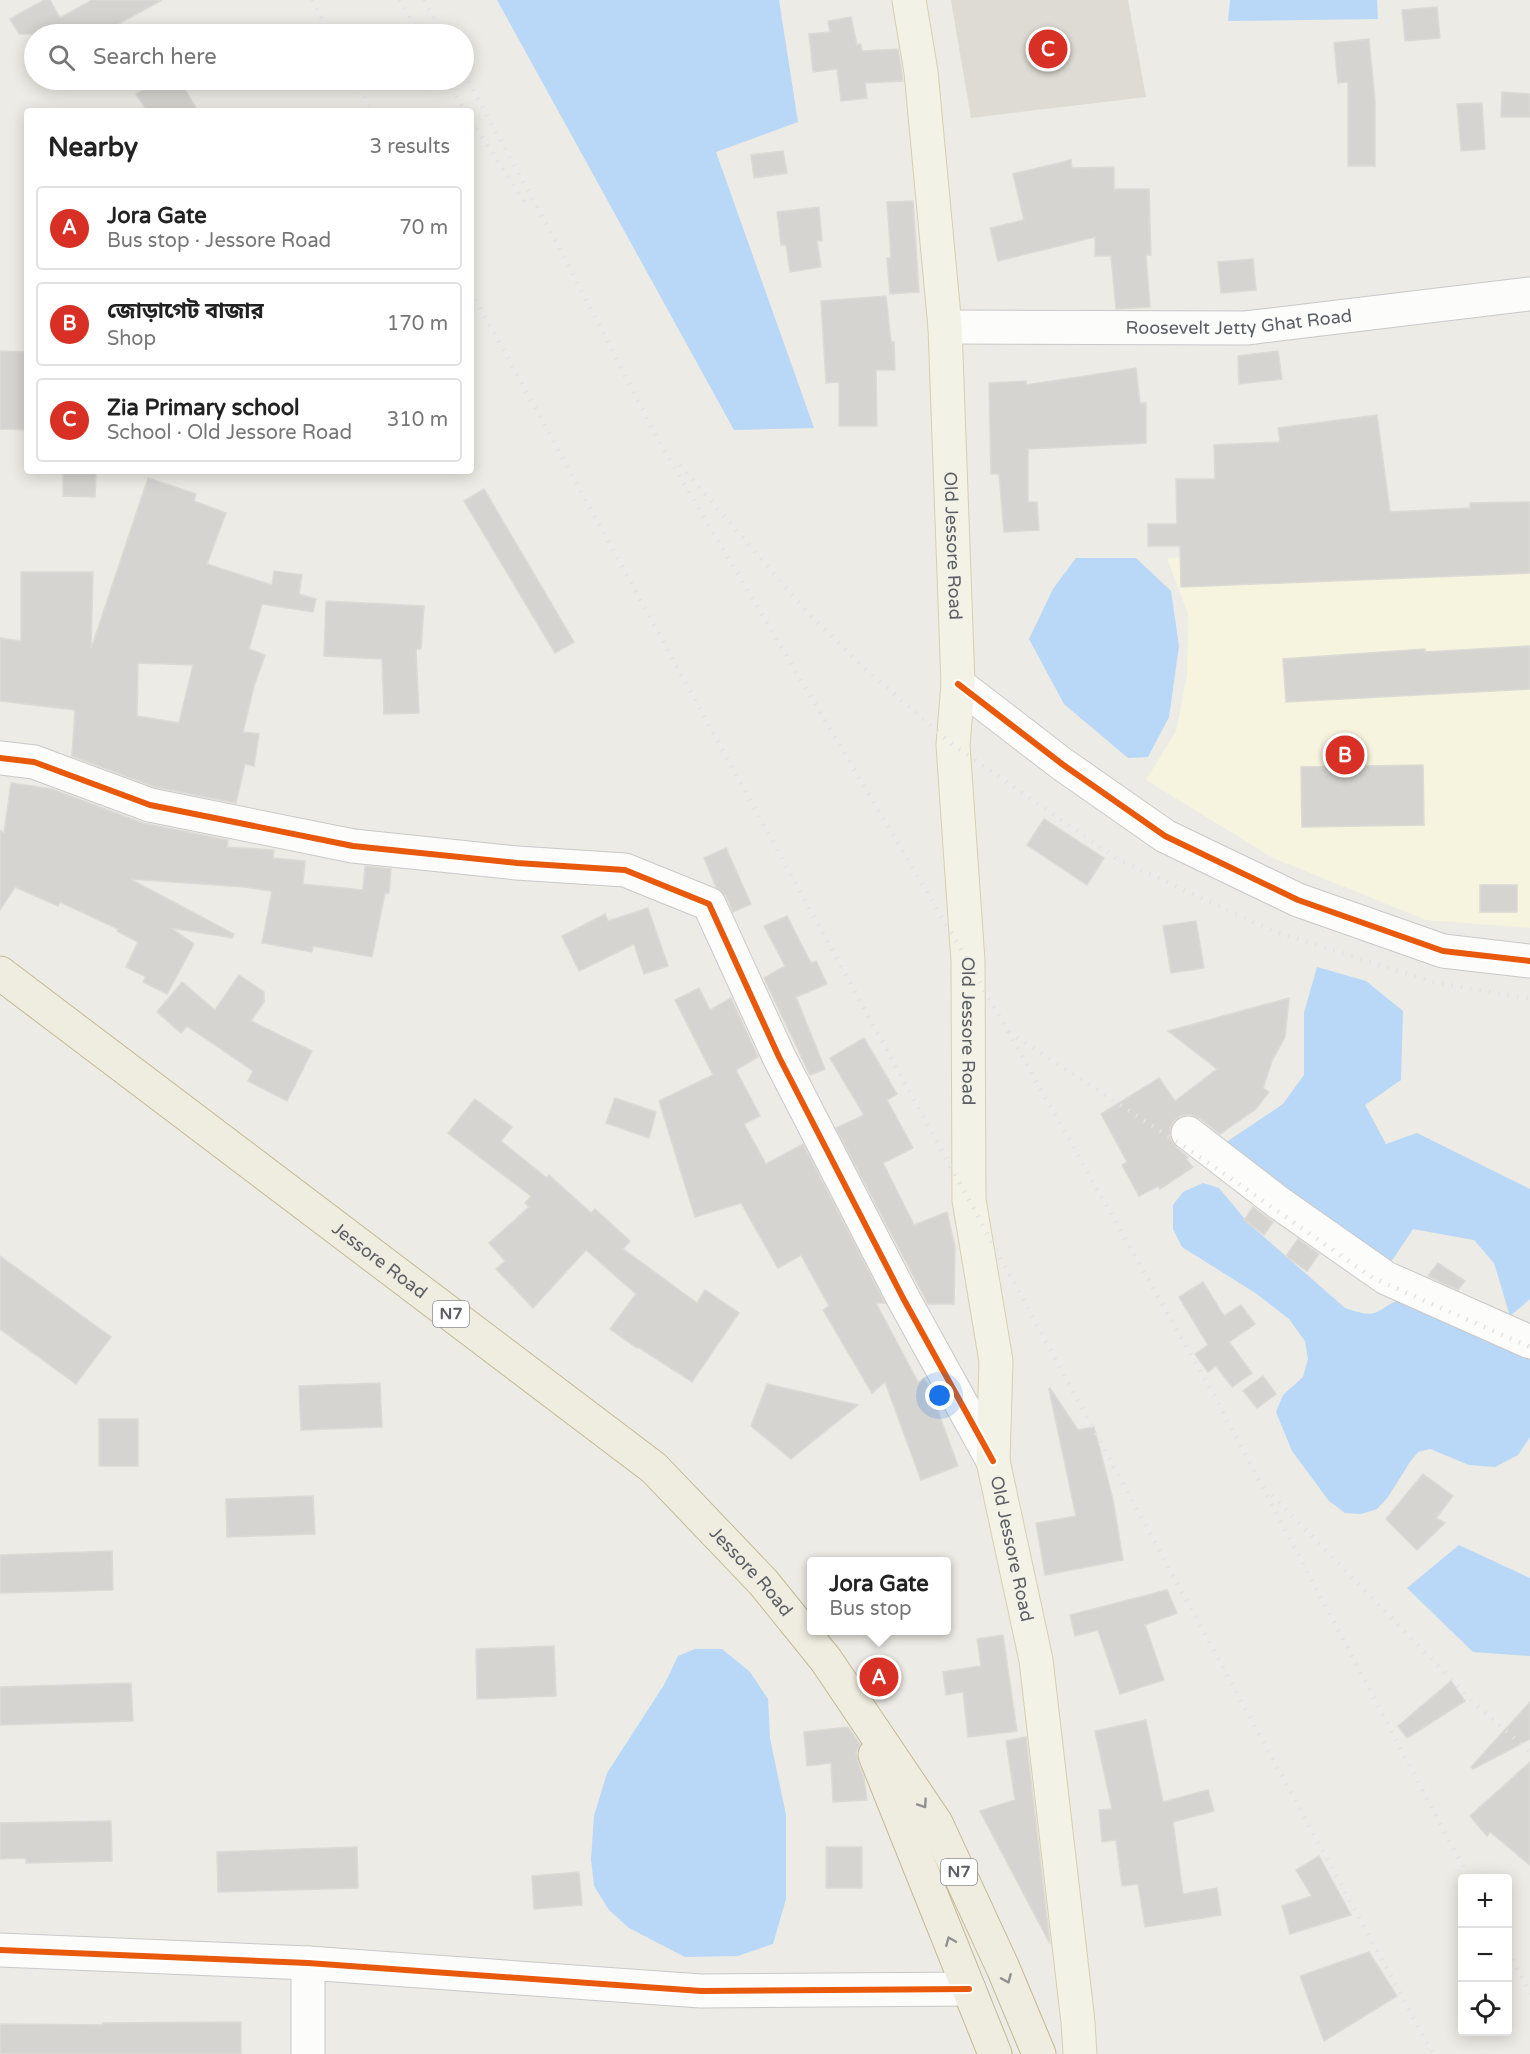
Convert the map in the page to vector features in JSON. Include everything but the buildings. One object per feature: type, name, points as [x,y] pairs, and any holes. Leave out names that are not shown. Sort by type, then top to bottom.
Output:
[{"type":"highway","name":"Jessore Road","points":[[0,973],[654,1468],[763,1582],[826,1660],[936,1822],[1003,1968],[1039,2054]]},
{"type":"highway","name":"Jessore Road","points":[[855,1703],[995,2054]]},
{"type":"main road","name":"Old Jessore Road","points":[[909,0],[921,72],[945,327],[958,684],[953,745],[968,961],[969,1200],[996,1361],[993,1461],[1035,1660],[1080,2054]]},
{"type":"street","name":"Roosevelt Jetty Ghat Road","points":[[945,327],[1246,328],[1530,294]]},
{"type":"street","points":[[958,684],[1062,764],[1175,841],[1298,900],[1443,951],[1530,961]]},
{"type":"street","points":[[0,758],[34,762],[150,805],[352,846],[517,863],[625,870],[709,904],[779,1057],[903,1298],[993,1461]]},
{"type":"street","points":[[1188,1133],[1279,1203],[1386,1278],[1530,1342]]},
{"type":"street","points":[[0,1950],[308,1963],[701,1991],[969,1989]]},
{"type":"street","points":[[308,1963],[308,2054]]},
{"type":"shaded area","points":[[951,0],[1128,0],[1146,97],[971,118]]},
{"type":"shaded area","points":[[1530,542],[1530,928],[1426,920],[1273,858],[1146,780],[1176,731],[1187,675],[1188,614],[1167,558]]},
{"type":"water","points":[[497,0],[779,0],[798,122],[716,152],[814,428],[734,430]]},
{"type":"water","points":[[1230,0],[1377,0],[1378,19],[1228,21]]},
{"type":"water","points":[[1076,558],[1136,558],[1171,591],[1179,646],[1169,717],[1148,757],[1128,758],[1064,704],[1029,639],[1053,589]]},
{"type":"water","points":[[1317,967],[1366,981],[1403,1011],[1401,1080],[1365,1105],[1386,1144],[1417,1133],[1530,1189],[1530,1299],[1510,1316],[1494,1263],[1474,1240],[1413,1229],[1389,1265],[1225,1143],[1283,1104],[1304,1075],[1304,1013]]},
{"type":"water","points":[[1203,1183],[1219,1188],[1248,1223],[1345,1308],[1366,1314],[1373,1313],[1407,1297],[1530,1357],[1530,1437],[1518,1455],[1495,1467],[1469,1465],[1430,1449],[1418,1452],[1388,1497],[1377,1509],[1361,1514],[1345,1513],[1329,1501],[1292,1451],[1276,1412],[1283,1395],[1303,1377],[1308,1359],[1305,1341],[1289,1319],[1257,1294],[1182,1247],[1173,1229],[1173,1205],[1183,1192]]},
{"type":"water","points":[[1459,1545],[1530,1578],[1530,1656],[1473,1652],[1407,1588]]},
{"type":"water","points":[[695,1649],[722,1649],[750,1672],[768,1699],[770,1738],[786,1815],[786,1899],[773,1944],[738,1956],[685,1957],[629,1928],[609,1910],[594,1886],[591,1859],[594,1816],[607,1773],[664,1685],[678,1656]]},
{"type":"railway","points":[[312,0],[325,24]]},
{"type":"railway","points":[[399,0],[414,24]]},
{"type":"railway","points":[[424,0],[437,24]]},
{"type":"railway","points":[[360,90],[370,108]]},
{"type":"railway","points":[[452,90],[463,108]]},
{"type":"railway","points":[[473,90],[564,257],[657,438],[968,961],[1216,1399],[1467,1874]]},
{"type":"railway","points":[[474,126],[526,204]]},
{"type":"railway","points":[[474,296],[1433,2054]]},
{"type":"railway","points":[[680,465],[808,613],[864,668],[953,745],[1119,860],[1273,931],[1433,982],[1530,999]]},
{"type":"railway","points":[[1009,1032],[1203,1159],[1373,1278],[1530,1347]]},
{"type":"railway","points":[[1272,1495],[1474,1703],[1530,1752]]},
{"type":"railway","points":[[1512,1959],[1530,1994]]},
{"type":"cycle path","points":[[958,684],[1062,764],[1165,836],[1298,900],[1443,951],[1530,961]]},
{"type":"cycle path","points":[[0,758],[34,762],[150,805],[353,846],[517,863],[625,870],[709,904],[779,1057],[903,1298],[993,1461]]},
{"type":"cycle path","points":[[0,1950],[308,1963],[701,1991],[969,1989]]},
{"type":"place","name":"Zia Primary school","points":[[1048,49]]},
{"type":"place","name":"জোড়াগেট বাজার","points":[[1345,755]]},
{"type":"place","name":"Jora Gate","points":[[879,1677]]}]
